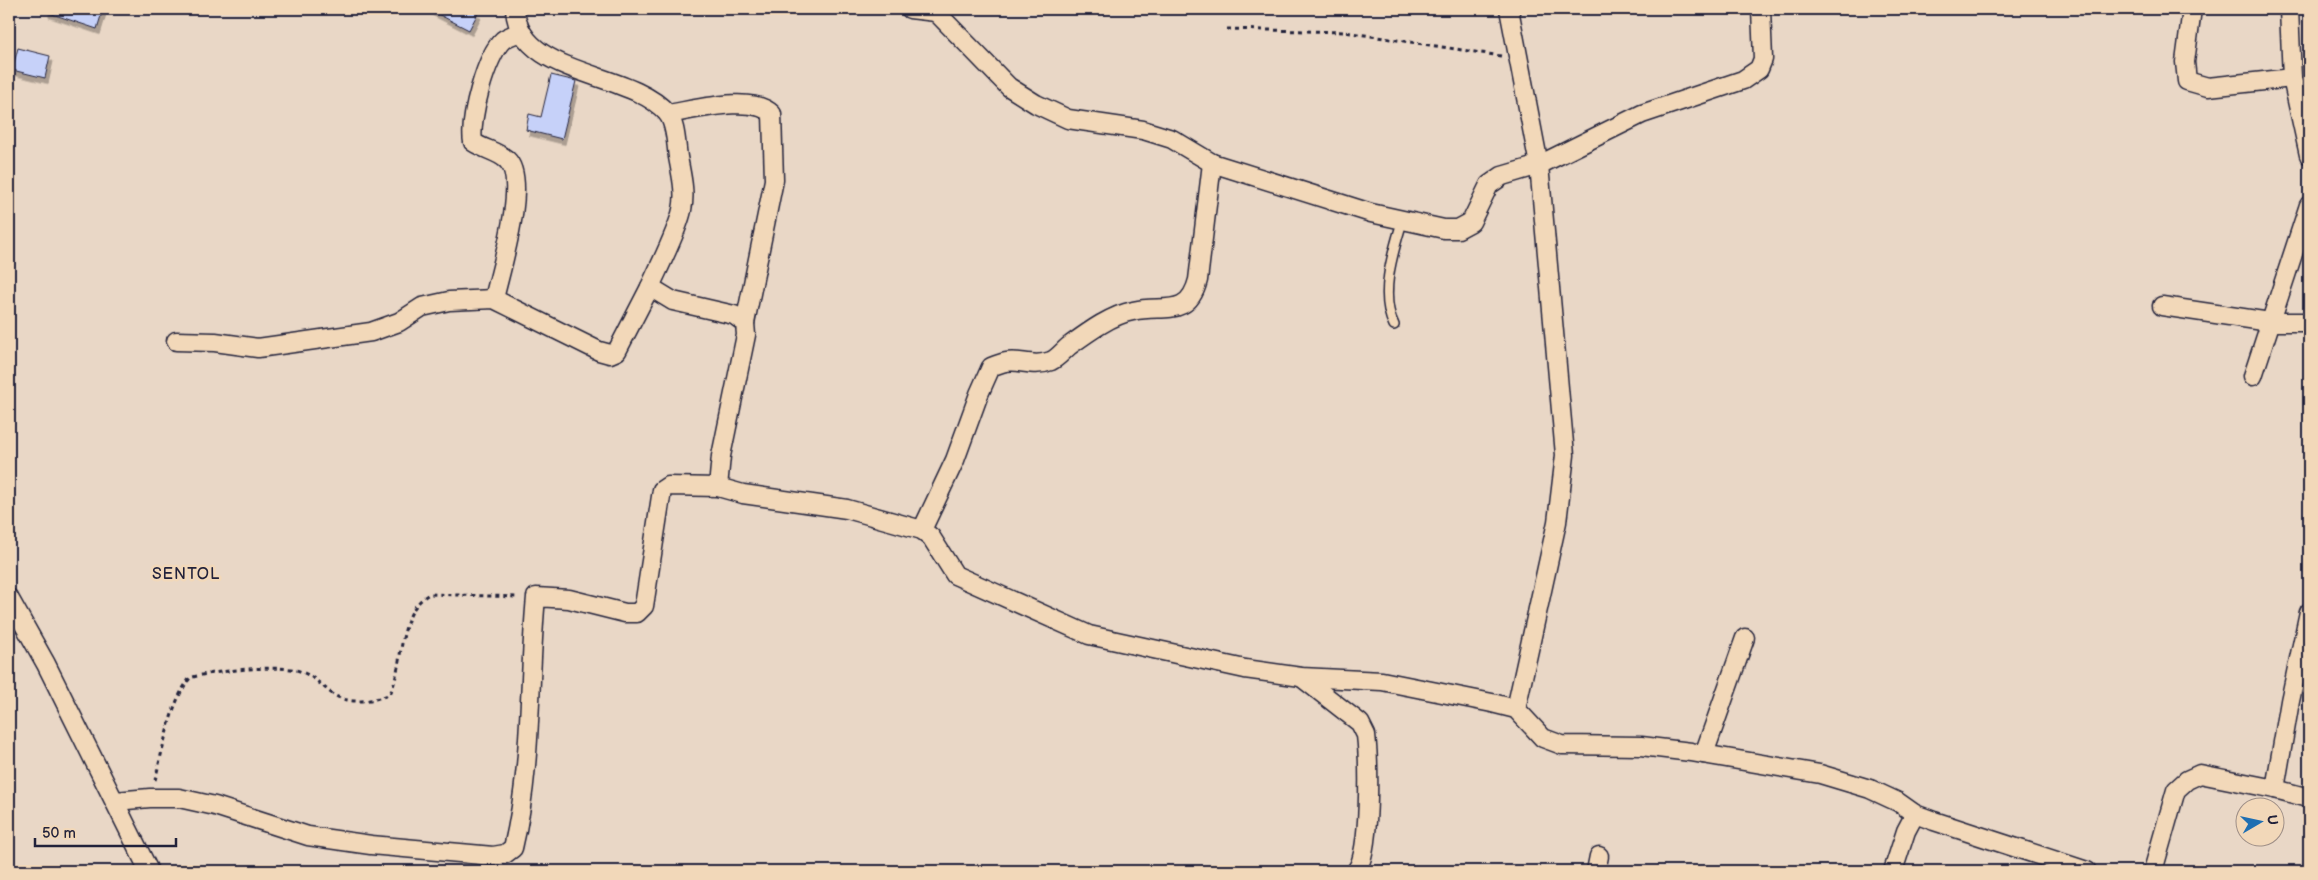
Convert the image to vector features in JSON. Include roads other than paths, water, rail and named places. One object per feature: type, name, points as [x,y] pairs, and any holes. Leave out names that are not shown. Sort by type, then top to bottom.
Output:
[{"type":"street","points":[[176,341],[215,342],[258,348],[371,332],[399,322],[422,307],[449,302],[494,299],[599,351],[610,354],[617,351],[650,287],[682,211],[684,186],[673,125],[668,114],[650,100],[541,54],[517,19],[499,9]]},
{"type":"street","points":[[910,9],[937,11],[1009,87],[1036,104],[1068,119],[1143,130],[1172,139],[1212,163],[1402,222],[1444,229],[1458,229],[1471,222],[1489,185],[1502,176],[1539,165],[1642,114],[1743,80],[1760,69],[1763,59],[1761,9]]},
{"type":"street","points":[[1509,9],[1539,165],[1559,362],[1566,455],[1557,522],[1516,709]]},
{"type":"street","points":[[2192,9],[2185,62],[2187,82],[2208,87],[2292,78]]},
{"type":"street","points":[[2289,9],[2292,78],[2309,155]]},
{"type":"street","points":[[494,299],[517,194],[514,170],[507,159],[483,149],[473,142],[472,131],[474,107],[494,53],[517,19]]},
{"type":"street","points":[[668,114],[719,105],[761,106],[772,114],[774,180],[745,323],[746,335],[721,456],[718,487]]},
{"type":"street","points":[[922,530],[956,460],[979,394],[991,367],[1007,361],[1030,365],[1052,361],[1084,336],[1108,321],[1132,311],[1173,307],[1187,303],[1194,295],[1198,280],[1212,163]]},
{"type":"street","points":[[2253,376],[2309,205]]},
{"type":"street","points":[[650,287],[673,301],[734,315],[745,323]]},
{"type":"street","points":[[2162,306],[2270,322],[2309,322]]},
{"type":"street","points":[[115,801],[179,798],[215,806],[308,836],[448,853],[493,856],[505,854],[513,848],[516,834],[531,722],[536,597],[569,599],[625,613],[637,613],[644,606],[662,490],[668,486],[718,487],[743,494],[847,509],[922,530],[931,537],[948,566],[960,578],[1089,634],[1245,669],[1301,677],[1382,680],[1516,709],[1543,738],[1556,744],[1641,746],[1704,754],[1820,774],[1870,789],[1898,802],[1915,814],[2086,871]]},
{"type":"street","points":[[9,598],[115,801],[149,871]]},
{"type":"street","points":[[2275,789],[2290,701],[2309,612]]},
{"type":"street","points":[[1704,754],[1745,638]]},
{"type":"street","points":[[1301,677],[1360,723],[1366,735],[1366,840],[1361,865],[1356,871]]},
{"type":"street","points":[[2153,871],[2176,790],[2187,780],[2200,774],[2309,798]]},
{"type":"street","points":[[1893,871],[1906,831],[1915,814]]},
{"type":"lane","points":[[1394,325],[1388,314],[1388,294],[1394,248],[1402,222]]},
{"type":"district","name":"SENTOL","points":[[186,573]]}]
